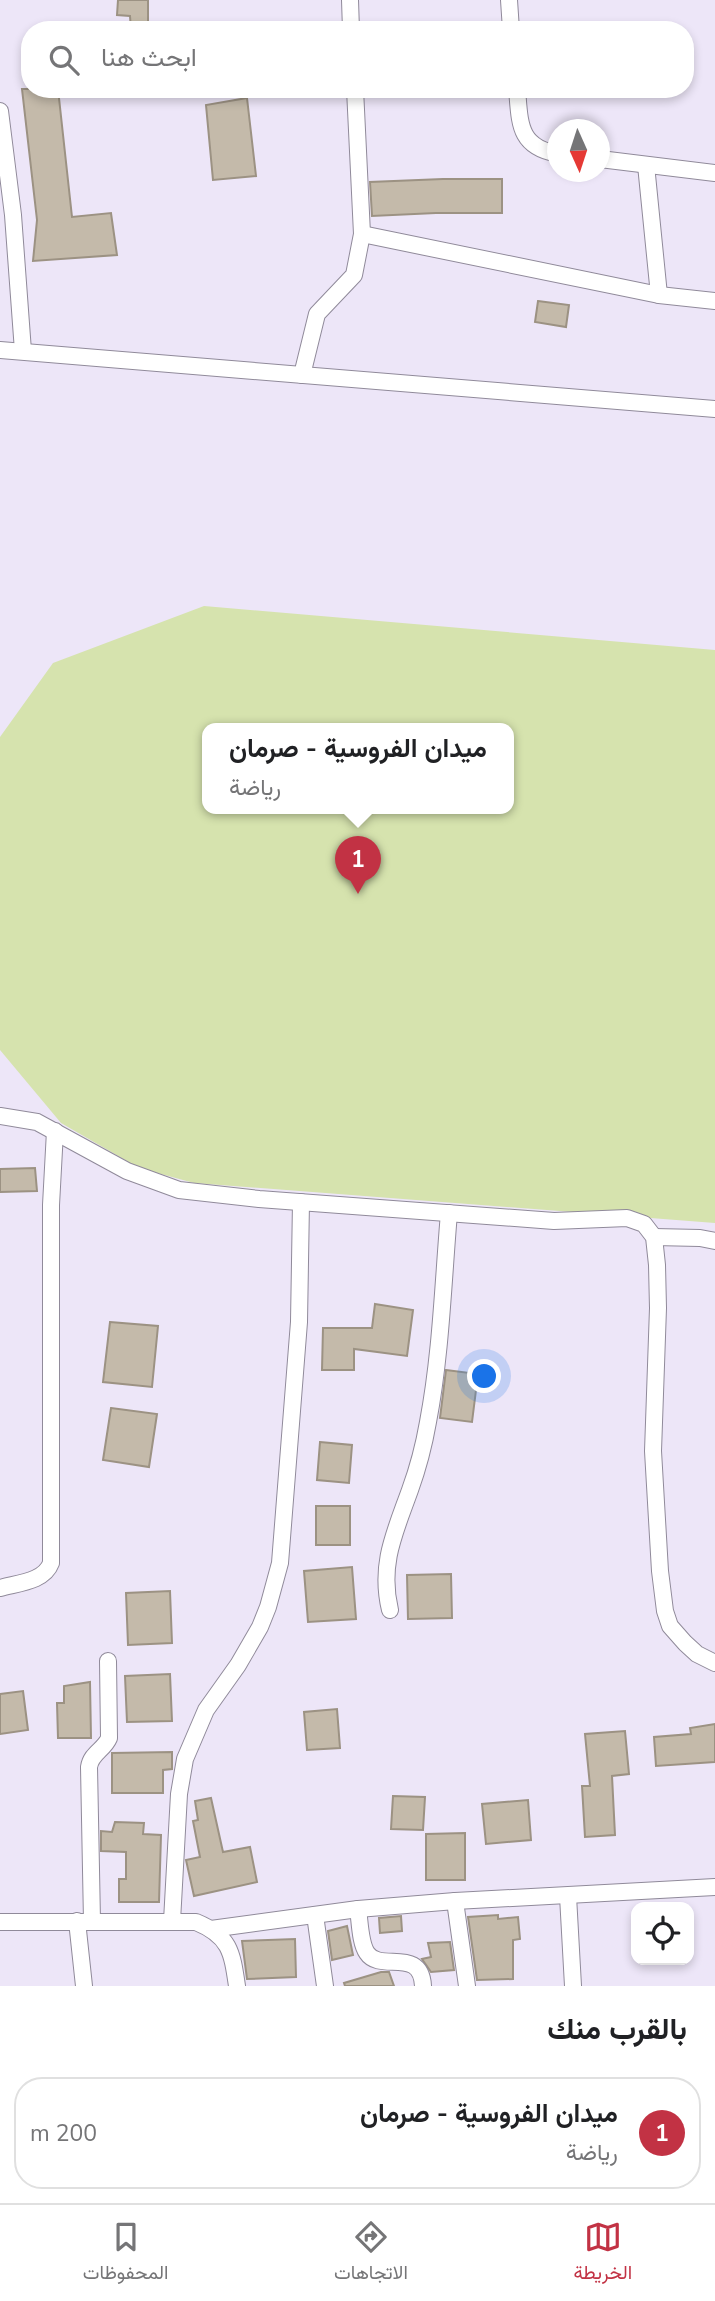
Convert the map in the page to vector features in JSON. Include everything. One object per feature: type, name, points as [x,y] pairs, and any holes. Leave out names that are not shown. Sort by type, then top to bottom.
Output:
[{"type":"street","points":[[350,0],[351,21]]},
{"type":"street","points":[[509,0],[511,21]]},
{"type":"street","points":[[302,375],[317,314],[354,275],[362,234],[355,98]]},
{"type":"street","points":[[518,98],[523,136],[539,149],[547,151]]},
{"type":"street","points":[[0,111],[23,351]]},
{"type":"street","points":[[610,160],[715,173]]},
{"type":"street","points":[[646,165],[659,295]]},
{"type":"street","points":[[362,234],[659,295],[715,301]]},
{"type":"street","points":[[0,350],[715,409]]},
{"type":"street","points":[[0,1116],[37,1122],[127,1171],[179,1190],[259,1199],[554,1221],[627,1218],[644,1224],[654,1237],[658,1308],[653,1451],[665,1611],[670,1626],[685,1643],[697,1654],[715,1663]]},
{"type":"street","points":[[0,1588],[42,1576],[51,1563],[51,1205],[55,1131]]},
{"type":"street","points":[[172,1921],[179,1794],[185,1759],[206,1710],[238,1665],[260,1627],[280,1563],[299,1322],[301,1202]]},
{"type":"street","points":[[390,1610],[386,1593],[391,1539],[418,1466],[428,1423],[436,1368],[449,1213]]},
{"type":"street","points":[[654,1237],[715,1241]]},
{"type":"street","points":[[84,1986],[89,1767],[92,1756],[109,1738],[108,1661]]},
{"type":"street","points":[[211,1929],[358,1909],[715,1887]]},
{"type":"street","points":[[568,1896],[573,1986]]},
{"type":"street","points":[[455,1901],[467,1986]]},
{"type":"street","points":[[358,1909],[364,1947],[369,1956],[377,1960],[400,1961],[412,1965],[421,1974],[423,1986]]},
{"type":"street","points":[[315,1915],[325,1986]]},
{"type":"street","points":[[0,1922],[196,1922],[211,1929],[229,1945],[237,1986]]},
{"type":"green space","points":[[204,606],[715,650],[715,1223],[194,1183],[139,1168],[61,1123],[0,1050],[0,737],[53,663]]},
{"type":"building","points":[[118,0],[148,0],[148,21],[130,21],[130,16],[117,15]]},
{"type":"building","points":[[23,98],[59,98],[72,217],[111,213],[117,255],[33,261],[37,220]]},
{"type":"building","points":[[247,98],[256,176],[213,180],[206,105]]},
{"type":"building","points":[[502,179],[502,213],[372,216],[370,182]]},
{"type":"building","points":[[538,301],[569,305],[566,327],[535,322]]},
{"type":"building","points":[[35,1168],[37,1191],[0,1192],[0,1169]]},
{"type":"building","points":[[375,1304],[413,1310],[407,1356],[354,1349],[354,1370],[322,1370],[323,1328],[372,1328]]},
{"type":"building","points":[[110,1322],[158,1326],[152,1387],[103,1382]]},
{"type":"building","points":[[446,1370],[478,1374],[472,1422],[440,1418]]},
{"type":"building","points":[[111,1408],[157,1414],[149,1467],[103,1460]]},
{"type":"building","points":[[320,1442],[352,1445],[349,1483],[317,1480]]},
{"type":"building","points":[[316,1506],[350,1506],[350,1545],[316,1545]]},
{"type":"building","points":[[352,1567],[356,1619],[308,1622],[304,1571]]},
{"type":"building","points":[[451,1574],[452,1618],[408,1619],[407,1575]]},
{"type":"building","points":[[170,1591],[172,1643],[128,1645],[126,1593]]},
{"type":"building","points":[[170,1674],[172,1721],[127,1722],[125,1676]]},
{"type":"building","points":[[90,1682],[91,1738],[58,1738],[57,1703],[64,1703],[64,1686]]},
{"type":"building","points":[[23,1691],[28,1730],[0,1734],[0,1694]]},
{"type":"building","points":[[337,1709],[340,1748],[307,1750],[304,1712]]},
{"type":"building","points":[[715,1724],[715,1762],[656,1766],[654,1737],[691,1734],[690,1728]]},
{"type":"building","points":[[625,1731],[629,1774],[612,1776],[615,1835],[585,1837],[582,1786],[590,1786],[585,1734]]},
{"type":"building","points":[[172,1752],[172,1769],[163,1770],[163,1793],[112,1793],[112,1753]]},
{"type":"building","points":[[393,1796],[425,1797],[423,1830],[391,1829]]},
{"type":"building","points":[[211,1798],[223,1852],[250,1847],[257,1882],[194,1896],[186,1860],[200,1857],[193,1821],[198,1820],[195,1801]]},
{"type":"building","points":[[528,1800],[531,1840],[486,1844],[482,1804]]},
{"type":"building","points":[[115,1822],[144,1823],[143,1834],[161,1835],[159,1902],[119,1902],[119,1879],[126,1879],[126,1852],[101,1851],[101,1831],[112,1832]]},
{"type":"building","points":[[465,1833],[465,1880],[426,1880],[426,1834]]},
{"type":"building","points":[[498,1915],[498,1919],[518,1917],[520,1939],[513,1940],[513,1979],[477,1980],[468,1917]]},
{"type":"building","points":[[401,1916],[402,1931],[380,1933],[379,1918]]},
{"type":"building","points":[[347,1926],[353,1955],[332,1960],[328,1931]]},
{"type":"building","points":[[295,1939],[296,1977],[247,1979],[242,1941]]},
{"type":"building","points":[[450,1942],[454,1970],[431,1972],[422,1959],[431,1957],[428,1943]]},
{"type":"building","points":[[389,1972],[394,1986],[345,1986],[344,1983]]},
{"type":"place","name":"ميدان الفروسية - صرمان","points":[[358,894]]}]
